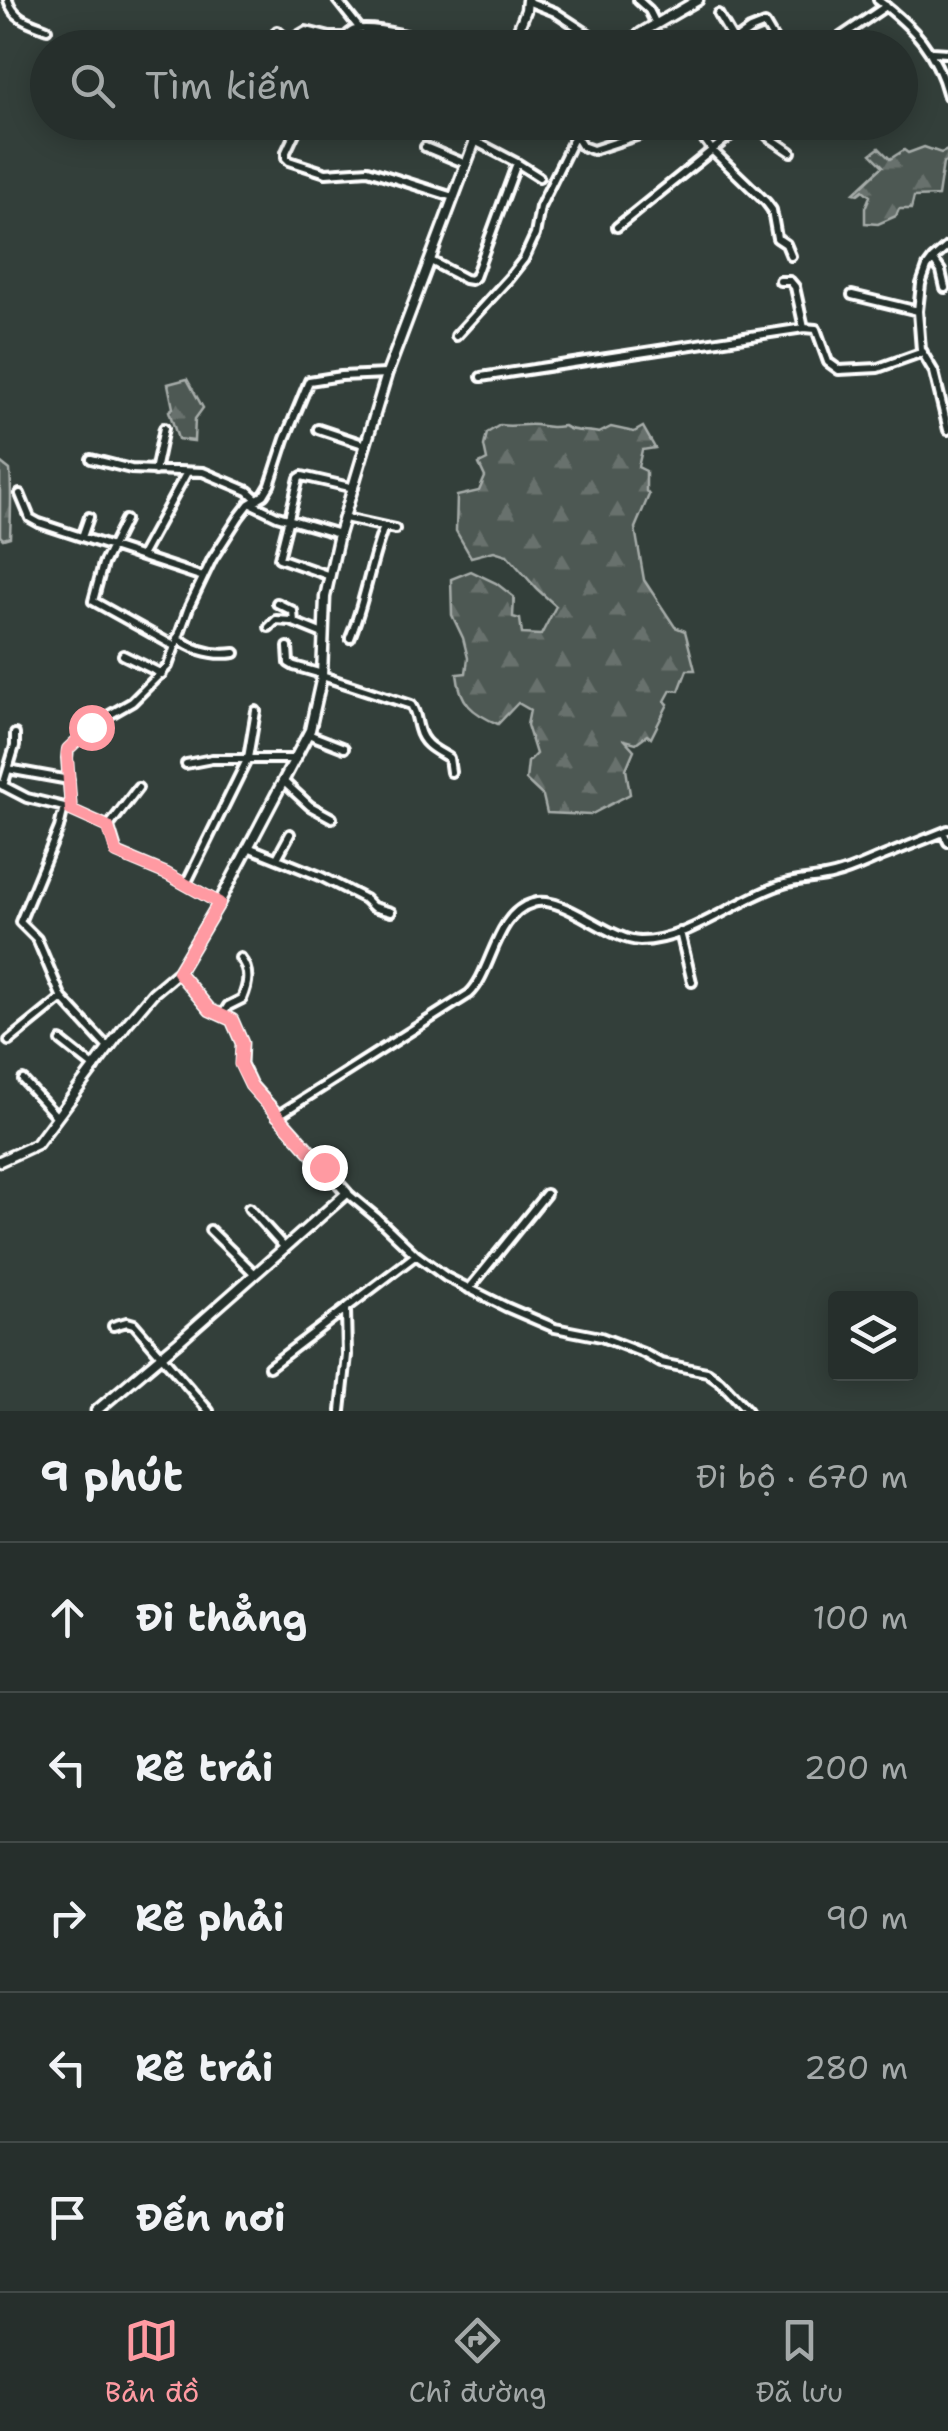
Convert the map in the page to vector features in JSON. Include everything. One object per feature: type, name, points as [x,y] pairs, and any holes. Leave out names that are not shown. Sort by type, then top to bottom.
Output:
[{"type":"street","points":[[8,0],[17,16],[47,29]]},
{"type":"street","points":[[337,0],[360,29],[367,30]]},
{"type":"street","points":[[518,30],[527,0],[582,30]]},
{"type":"street","points":[[638,0],[650,10],[656,24]]},
{"type":"street","points":[[646,30],[698,0]]},
{"type":"street","points":[[848,30],[882,2],[914,30]]},
{"type":"street","points":[[718,14],[727,30]]},
{"type":"street","points":[[918,36],[930,52],[948,96]]},
{"type":"street","points":[[930,52],[948,53]]},
{"type":"street","points":[[292,140],[286,152],[288,162],[326,173],[368,170],[453,197]]},
{"type":"street","points":[[0,1161],[37,1144],[154,993],[178,972],[308,734],[322,675],[324,597],[340,534],[387,374],[475,140],[539,177]]},
{"type":"street","points":[[456,336],[524,258],[537,229],[540,208],[573,140]]},
{"type":"street","points":[[578,140],[593,150],[620,140]]},
{"type":"street","points":[[705,140],[772,210],[777,238],[786,244],[791,256]]},
{"type":"street","points":[[617,226],[726,140]]},
{"type":"street","points":[[772,140],[790,152]]},
{"type":"street","points":[[425,147],[466,164]]},
{"type":"street","points":[[431,262],[464,280],[475,276],[517,162]]},
{"type":"street","points":[[948,246],[933,258],[921,284],[918,311],[923,352],[934,372],[948,430]]},
{"type":"street","points":[[933,258],[945,288]]},
{"type":"street","points":[[780,282],[790,281],[795,286],[804,328]]},
{"type":"street","points":[[852,295],[918,311]]},
{"type":"street","points":[[481,377],[804,328],[816,329],[828,362],[838,370],[878,368],[923,352]]},
{"type":"street","points":[[109,1049],[62,998],[37,939],[20,922],[68,809],[68,749],[97,722],[132,702],[168,666],[202,577],[232,527],[270,484],[309,381],[387,374]]},
{"type":"street","points":[[155,471],[164,428]]},
{"type":"street","points":[[318,429],[366,444]]},
{"type":"street","points":[[92,459],[117,467],[211,475],[248,490],[266,512],[340,534]]},
{"type":"street","points":[[140,556],[186,472]]},
{"type":"street","points":[[330,576],[279,558],[301,476],[354,488]]},
{"type":"street","points":[[20,494],[33,520],[202,577]]},
{"type":"street","points":[[82,537],[89,517]]},
{"type":"street","points":[[345,518],[395,529]]},
{"type":"street","points":[[125,520],[111,546],[92,601],[176,642],[211,654],[235,652]]},
{"type":"street","points":[[350,638],[384,527]]},
{"type":"street","points":[[277,603],[293,611],[294,622]]},
{"type":"street","points":[[269,627],[276,620],[294,622],[323,634]]},
{"type":"street","points":[[288,648],[289,663],[294,666],[411,706],[420,735],[449,758],[451,772]]},
{"type":"street","points":[[123,655],[162,674]]},
{"type":"street","points":[[186,884],[248,758],[256,711]]},
{"type":"street","points":[[15,734],[15,746],[1,785],[108,827],[116,853],[150,866],[219,903]]},
{"type":"street","points":[[308,734],[344,748]]},
{"type":"street","points":[[186,764],[212,759],[296,759]]},
{"type":"street","points":[[8,769],[68,780]]},
{"type":"street","points":[[282,780],[310,806],[332,818]]},
{"type":"street","points":[[108,827],[138,788]]},
{"type":"street","points":[[277,1116],[469,994],[501,933],[532,903],[558,906],[634,940],[648,940],[680,932],[780,885],[840,874],[946,832],[948,842]]},
{"type":"street","points":[[277,858],[290,834]]},
{"type":"street","points":[[248,847],[320,876],[374,907],[391,912]]},
{"type":"street","points":[[680,932],[692,982]]},
{"type":"street","points":[[226,1016],[228,1006],[242,1000],[249,981],[240,958]]},
{"type":"street","points":[[178,972],[210,1010],[226,1016],[240,1036],[240,1064],[251,1086],[347,1193],[434,1270],[555,1328],[601,1337],[661,1364],[707,1372],[748,1411]]},
{"type":"street","points":[[8,1041],[62,998]]},
{"type":"street","points":[[61,1042],[95,1068]]},
{"type":"street","points":[[23,1080],[57,1117]]},
{"type":"street","points":[[96,1411],[347,1193]]},
{"type":"street","points":[[470,1289],[546,1194]]},
{"type":"street","points":[[249,1208],[285,1248]]},
{"type":"street","points":[[210,1230],[255,1274]]},
{"type":"street","points":[[269,1367],[416,1255]]},
{"type":"street","points":[[341,1411],[347,1355],[346,1310]]},
{"type":"street","points":[[112,1326],[134,1324],[210,1411]]},
{"type":"green space","points":[[924,147],[941,153],[948,150],[938,196],[914,197],[911,209],[899,209],[896,216],[878,224],[865,223],[870,196],[863,190],[854,193],[883,166],[871,154],[879,148],[890,159],[904,150],[908,153]]},
{"type":"green space","points":[[187,379],[203,408],[195,419],[194,441],[178,439],[169,411],[173,408],[168,384]]},
{"type":"green space","points":[[500,425],[564,426],[599,433],[611,427],[634,432],[643,427],[655,448],[642,450],[638,467],[646,471],[649,495],[635,528],[644,580],[675,627],[685,631],[695,670],[687,670],[679,691],[671,690],[651,738],[647,735],[636,743],[625,740],[634,750],[626,769],[630,794],[590,815],[547,813],[543,796],[526,780],[528,762],[536,754],[527,725],[530,710],[518,703],[498,724],[469,706],[459,684],[457,674],[466,673],[468,658],[452,615],[451,579],[471,571],[496,583],[514,597],[513,617],[520,619],[522,634],[541,635],[556,606],[507,555],[494,551],[471,557],[456,531],[457,496],[479,491],[485,477],[479,464],[487,460],[487,433]]},
{"type":"green space","points":[[0,462],[10,470],[11,487],[10,537],[3,539],[0,536]]},
{"type":"route","points":[[91,727],[67,753],[71,810],[108,827],[116,853],[167,874],[219,903],[178,972],[210,1010],[232,1020],[242,1043],[240,1064],[251,1086],[324,1167]]}]
